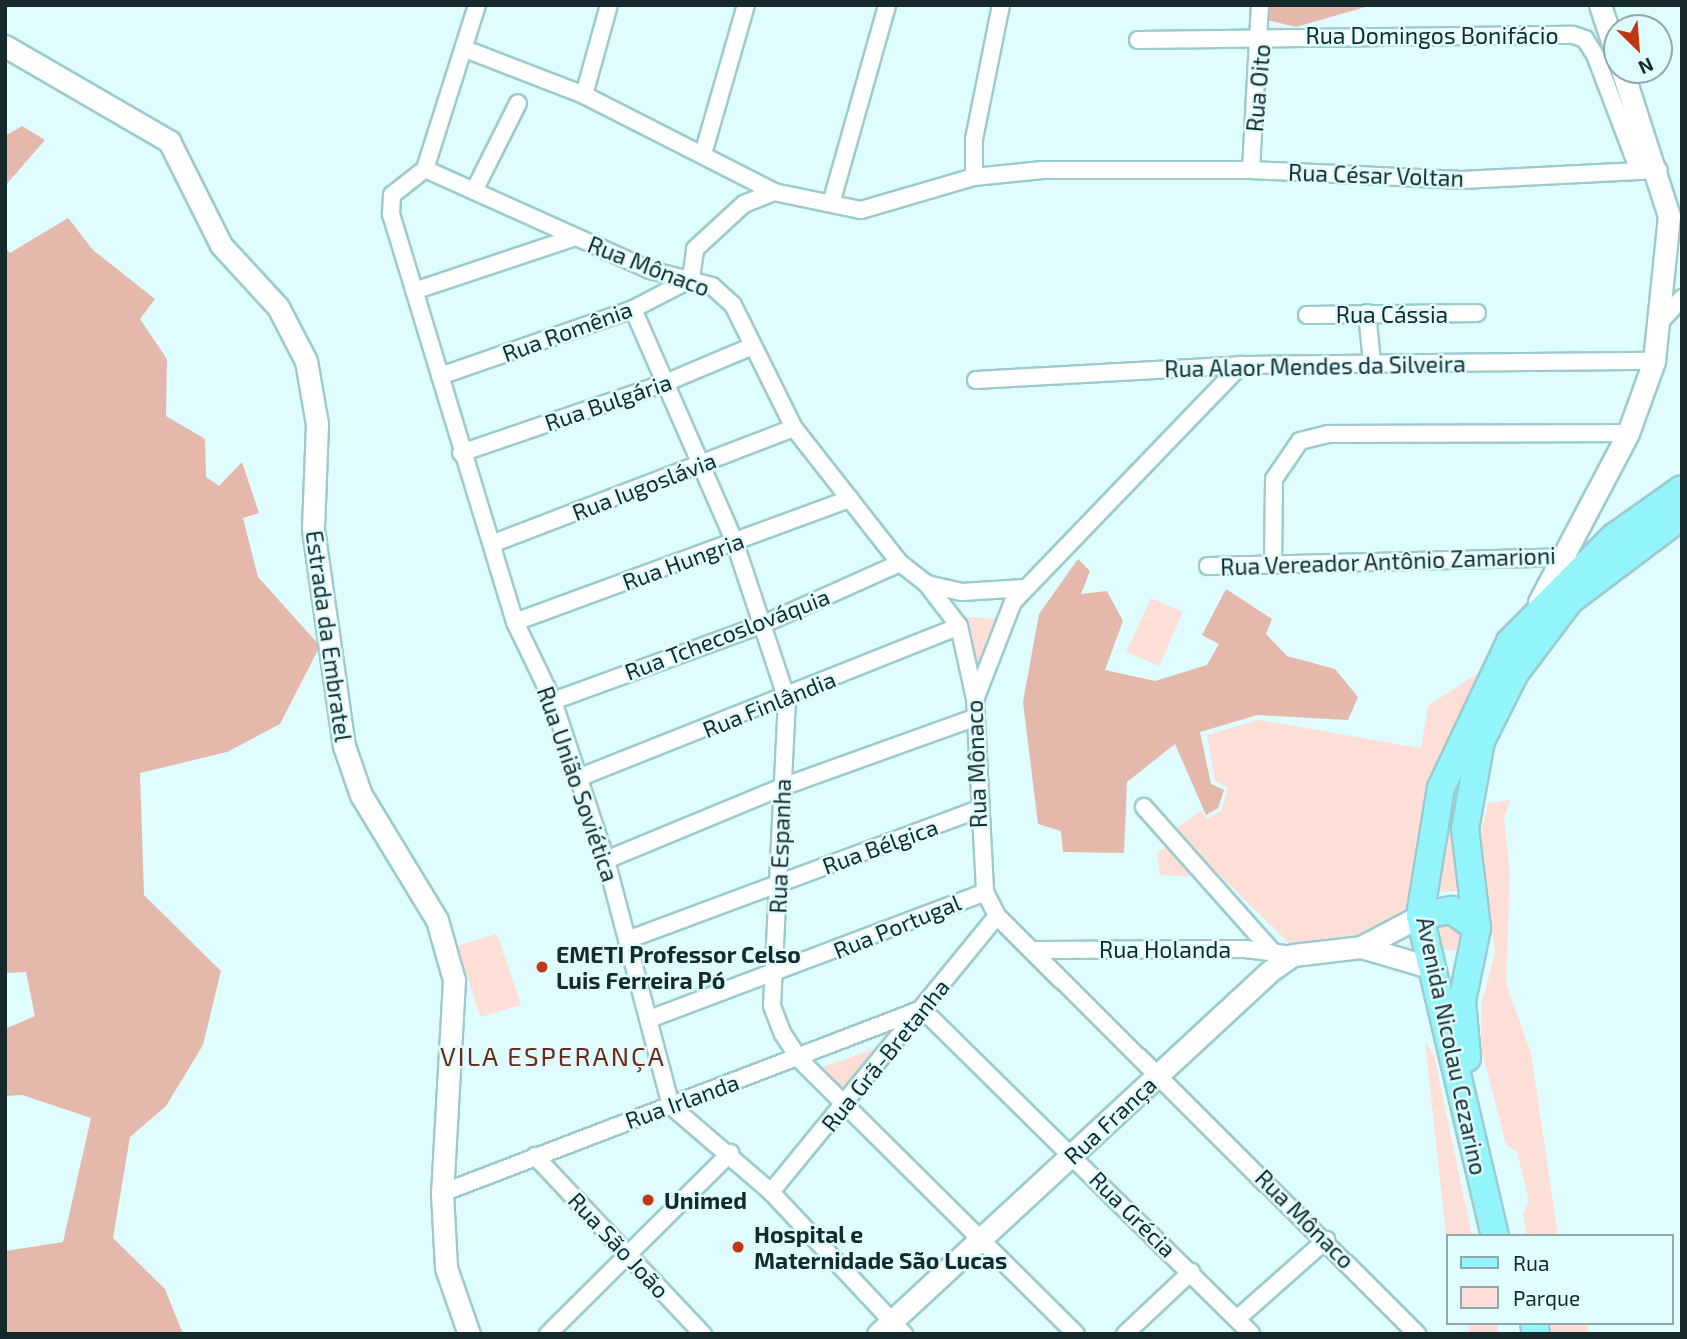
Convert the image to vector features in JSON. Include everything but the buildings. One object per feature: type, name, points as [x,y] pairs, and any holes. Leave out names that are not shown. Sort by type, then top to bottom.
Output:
[{"type":"main road","name":"Avenida Nicolau Cezarino","points":[[1495,1234],[1429,967],[1420,916],[1441,789],[1493,667],[1529,618],[1614,537],[1682,489]]},
{"type":"main road","name":"Avenida Nicolau Cezarino","points":[[1512,1234],[1463,1039],[1477,928],[1466,801],[1481,741],[1515,673],[1570,600],[1682,516]]},
{"type":"main road","points":[[1420,916],[1452,910],[1477,928]]},
{"type":"main road","points":[[1429,967],[1471,963]]},
{"type":"street","points":[[425,169],[477,5]]},
{"type":"street","points":[[584,95],[609,5]]},
{"type":"street","points":[[703,154],[746,5]]},
{"type":"street","points":[[832,200],[887,5]]},
{"type":"street","points":[[974,177],[974,139],[1001,5]]},
{"type":"street","name":"Rua Oito","points":[[1251,170],[1262,35],[1260,5]]},
{"type":"street","name":"Rua Domingos Bonifácio","points":[[1138,40],[1262,35],[1585,39],[1648,169]]},
{"type":"street","name":"Estrada da Embratel","points":[[5,46],[169,141],[221,245],[278,307],[306,361],[317,424],[313,529],[344,746],[361,795],[437,919],[454,980],[442,1193],[446,1268],[469,1334]]},
{"type":"street","points":[[465,49],[584,95],[774,192]]},
{"type":"street","points":[[1529,618],[1568,556],[1629,433],[1654,361],[1669,216],[1648,169],[1626,84]]},
{"type":"street","points":[[474,191],[518,103]]},
{"type":"street","name":"Rua Mônaco","points":[[425,169],[650,270],[712,286],[733,305],[793,428],[900,563],[926,583],[959,626],[975,699],[976,810],[985,892],[996,916],[1035,950],[1160,1073],[1417,1334]]},
{"type":"street","name":"Rua União Soviética","points":[[425,169],[392,195],[391,214],[461,453],[494,544],[515,622],[553,701],[606,860],[627,940],[652,1018],[671,1106]]},
{"type":"street","name":"Rua César Voltan","points":[[774,192],[832,200],[875,210],[974,177],[1092,171],[1251,170],[1462,180],[1648,169]]},
{"type":"street","points":[[691,279],[695,249],[744,204],[774,192]]},
{"type":"street","points":[[414,291],[575,237]]},
{"type":"street","name":"Rua Romênia","points":[[440,376],[633,309],[691,279]]},
{"type":"street","points":[[1659,323],[1682,298]]},
{"type":"street","name":"Rua Espanha","points":[[633,309],[735,543],[766,623],[787,699],[772,1006],[799,1059],[847,1103],[978,1240],[1076,1334]]},
{"type":"street","points":[[1367,313],[1372,362]]},
{"type":"street","name":"Rua Cássia","points":[[1307,315],[1478,313]]},
{"type":"street","name":"Rua Bulgária","points":[[461,453],[665,383],[752,346]]},
{"type":"street","name":"Rua Alaor Mendes da Silveira","points":[[976,380],[1241,365],[1654,361]]},
{"type":"street","points":[[975,699],[994,639],[1025,588],[1241,365]]},
{"type":"street","name":"Rua Iugoslávia","points":[[494,544],[793,428]]},
{"type":"street","points":[[1273,564],[1274,479],[1300,441],[1328,434],[1629,433]]},
{"type":"street","name":"Rua Hungria","points":[[515,622],[850,499]]},
{"type":"street","name":"Rua Vereador Antônio Zamarioni","points":[[1208,566],[1568,556]]},
{"type":"street","name":"Rua Tchecoslováquia","points":[[553,701],[766,623],[900,563]]},
{"type":"street","points":[[926,583],[962,592],[1025,588]]},
{"type":"street","name":"Rua Finlândia","points":[[578,778],[787,699],[959,626]]},
{"type":"street","points":[[606,860],[782,787],[974,718]]},
{"type":"street","points":[[1144,807],[1270,950]]},
{"type":"street","name":"Rua Bélgica","points":[[627,940],[976,810]]},
{"type":"street","name":"Rua Portugal","points":[[652,1018],[774,975],[985,892]]},
{"type":"street","name":"Rua Grã-Bretanha","points":[[771,1192],[847,1103],[996,916]]},
{"type":"street","points":[[1293,955],[1361,947],[1420,916]]},
{"type":"street","points":[[1361,947],[1429,967]]},
{"type":"street","name":"Rua Holanda","points":[[1035,950],[1270,950],[1293,955]]},
{"type":"street","name":"Rua França","points":[[891,1330],[978,1240],[1293,955]]},
{"type":"street","name":"Rua Irlanda","points":[[442,1193],[799,1059],[922,1009]]},
{"type":"street","name":"Rua Grécia","points":[[922,1009],[1074,1154],[1251,1334]]},
{"type":"street","points":[[671,1106],[730,1153],[771,1192],[891,1330]]},
{"type":"street","points":[[548,1334],[626,1253],[730,1153]]},
{"type":"street","name":"Rua São João","points":[[535,1156],[703,1334]]},
{"type":"street","points":[[1238,1318],[1326,1240]]},
{"type":"street","points":[[1125,1334],[1191,1272]]},
{"type":"green space","points":[[1151,598],[1183,612],[1159,666],[1126,652]]},
{"type":"green space","points":[[937,615],[1001,619],[976,669],[954,635]]},
{"type":"green space","points":[[1478,673],[1484,681],[1417,901],[1365,939],[1290,944],[1208,864],[1199,867],[1201,877],[1160,875],[1157,852],[1174,844],[1172,831],[1201,811],[1207,819],[1221,811],[1228,788],[1215,781],[1207,735],[1259,720],[1421,748],[1428,706]]},
{"type":"green space","points":[[1457,800],[1460,891],[1433,892],[1446,835]]},
{"type":"green space","points":[[1510,800],[1504,819],[1510,873],[1506,983],[1531,1053],[1558,1234],[1527,1234],[1523,1215],[1529,1201],[1517,1152],[1506,1144],[1481,1048],[1481,1005],[1495,953],[1480,837],[1488,803]]},
{"type":"green space","points":[[1466,918],[1462,952],[1443,949],[1435,923]]},
{"type":"green space","points":[[497,934],[521,1005],[480,1017],[457,946]]},
{"type":"green space","points":[[1425,1042],[1434,1055],[1472,1234],[1446,1235]]},
{"type":"green space","points":[[882,1046],[836,1102],[810,1084],[811,1071]]},
{"type":"green space","points":[[1468,1325],[1497,1325],[1499,1334],[1470,1334]]},
{"type":"green space","points":[[1548,1325],[1587,1325],[1590,1334],[1550,1334]]},
{"type":"shaded area","points":[[1253,5],[1372,5],[1296,27],[1263,19]]},
{"type":"shaded area","points":[[22,126],[45,140],[5,186],[5,136]]},
{"type":"shaded area","points":[[68,218],[93,250],[155,299],[140,319],[167,359],[166,416],[205,439],[206,477],[219,486],[242,462],[259,513],[243,518],[258,577],[320,646],[280,724],[227,752],[140,773],[144,895],[221,971],[203,1045],[166,1106],[130,1137],[113,1238],[165,1289],[183,1334],[5,1334],[5,1251],[63,1242],[91,1118],[22,1095],[5,1096],[5,1029],[35,1016],[26,972],[5,973],[5,248],[10,253]]},
{"type":"shaded area","points":[[1078,559],[1090,571],[1081,594],[1107,591],[1123,621],[1105,670],[1155,681],[1207,665],[1219,644],[1202,635],[1226,589],[1272,619],[1266,634],[1287,656],[1335,669],[1358,697],[1348,720],[1257,715],[1200,732],[1211,784],[1224,790],[1218,808],[1206,815],[1175,744],[1127,782],[1124,853],[1063,852],[1061,831],[1038,824],[1023,702],[1039,614]]},
{"type":"place","name":"EMETI Professor Celso Luis Ferreira Pó","points":[[542,967]]},
{"type":"place","name":"Unimed","points":[[648,1200]]},
{"type":"place","name":"Hospital e Maternidade São Lucas","points":[[738,1247]]},
{"type":"district","name":"VILA ESPERANÇA","points":[[553,1056]]}]
